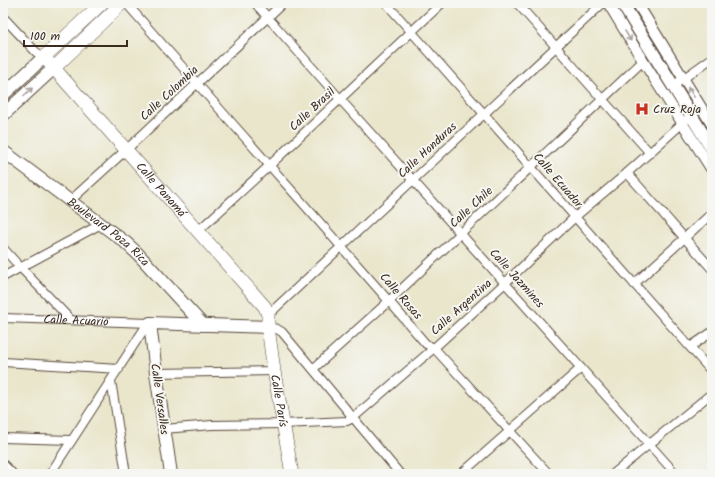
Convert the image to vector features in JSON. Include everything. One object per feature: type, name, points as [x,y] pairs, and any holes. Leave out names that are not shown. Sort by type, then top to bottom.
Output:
[{"type":"main road","points":[[3,95],[102,3]]},
{"type":"main road","points":[[3,115],[122,3]]},
{"type":"main road","points":[[622,3],[673,86],[687,120],[712,149]]},
{"type":"main road","name":"Calle Panamá","points":[[44,57],[260,301],[265,307],[268,321]]},
{"type":"main road","name":"Boulevard Poza Rica","points":[[3,151],[125,242],[138,254],[203,325]]},
{"type":"main road","name":"Calle Acuario","points":[[149,323],[203,325],[268,321]]},
{"type":"main road","name":"Calle París","points":[[268,321],[274,371],[292,474]]},
{"type":"main road","name":"Calle Versalles","points":[[149,323],[171,474]]},
{"type":"street","name":"Calle Rosas","points":[[126,3],[269,166],[342,246],[426,344],[434,348],[549,474]]},
{"type":"street","name":"Calle Jazmines","points":[[256,3],[676,474]]},
{"type":"street","name":"Calle Colombia","points":[[70,200],[126,150],[283,3]]},
{"type":"street","name":"Calle Ecuador","points":[[386,3],[712,372]]},
{"type":"street","name":"Calle Brasil","points":[[198,231],[442,3]]},
{"type":"street","points":[[517,3],[650,153]]},
{"type":"street","name":"Calle Honduras","points":[[268,321],[342,246],[604,3]]},
{"type":"street","points":[[608,3],[643,61],[687,120],[712,170]]},
{"type":"street","points":[[637,3],[712,125]]},
{"type":"street","points":[[3,17],[36,52],[44,57]]},
{"type":"street","points":[[673,86],[712,58]]},
{"type":"street","name":"Calle Chile","points":[[313,369],[461,234],[643,61]]},
{"type":"street","name":"Calle Argentina","points":[[354,418],[434,348],[575,217],[627,174],[687,120]]},
{"type":"street","points":[[627,174],[712,269]]},
{"type":"street","points":[[634,284],[712,213]]},
{"type":"street","points":[[3,277],[101,224]]},
{"type":"street","points":[[3,248],[71,320]]},
{"type":"street","name":"Calle Acuario","points":[[3,318],[149,323]]},
{"type":"street","points":[[268,321],[282,332],[400,474]]},
{"type":"street","points":[[50,474],[149,323]]},
{"type":"street","points":[[690,347],[712,332]]},
{"type":"street","points":[[3,362],[119,369]]},
{"type":"street","points":[[460,474],[581,368]]},
{"type":"street","points":[[156,373],[274,371]]},
{"type":"street","points":[[111,381],[126,474]]},
{"type":"street","points":[[613,474],[712,393]]},
{"type":"street","points":[[164,429],[212,425],[347,421],[354,418]]},
{"type":"street","points":[[3,438],[71,440]]},
{"type":"street","points":[[3,464],[13,474]]},
{"type":"place","name":"Cruz Roja","points":[[642,109]]}]
